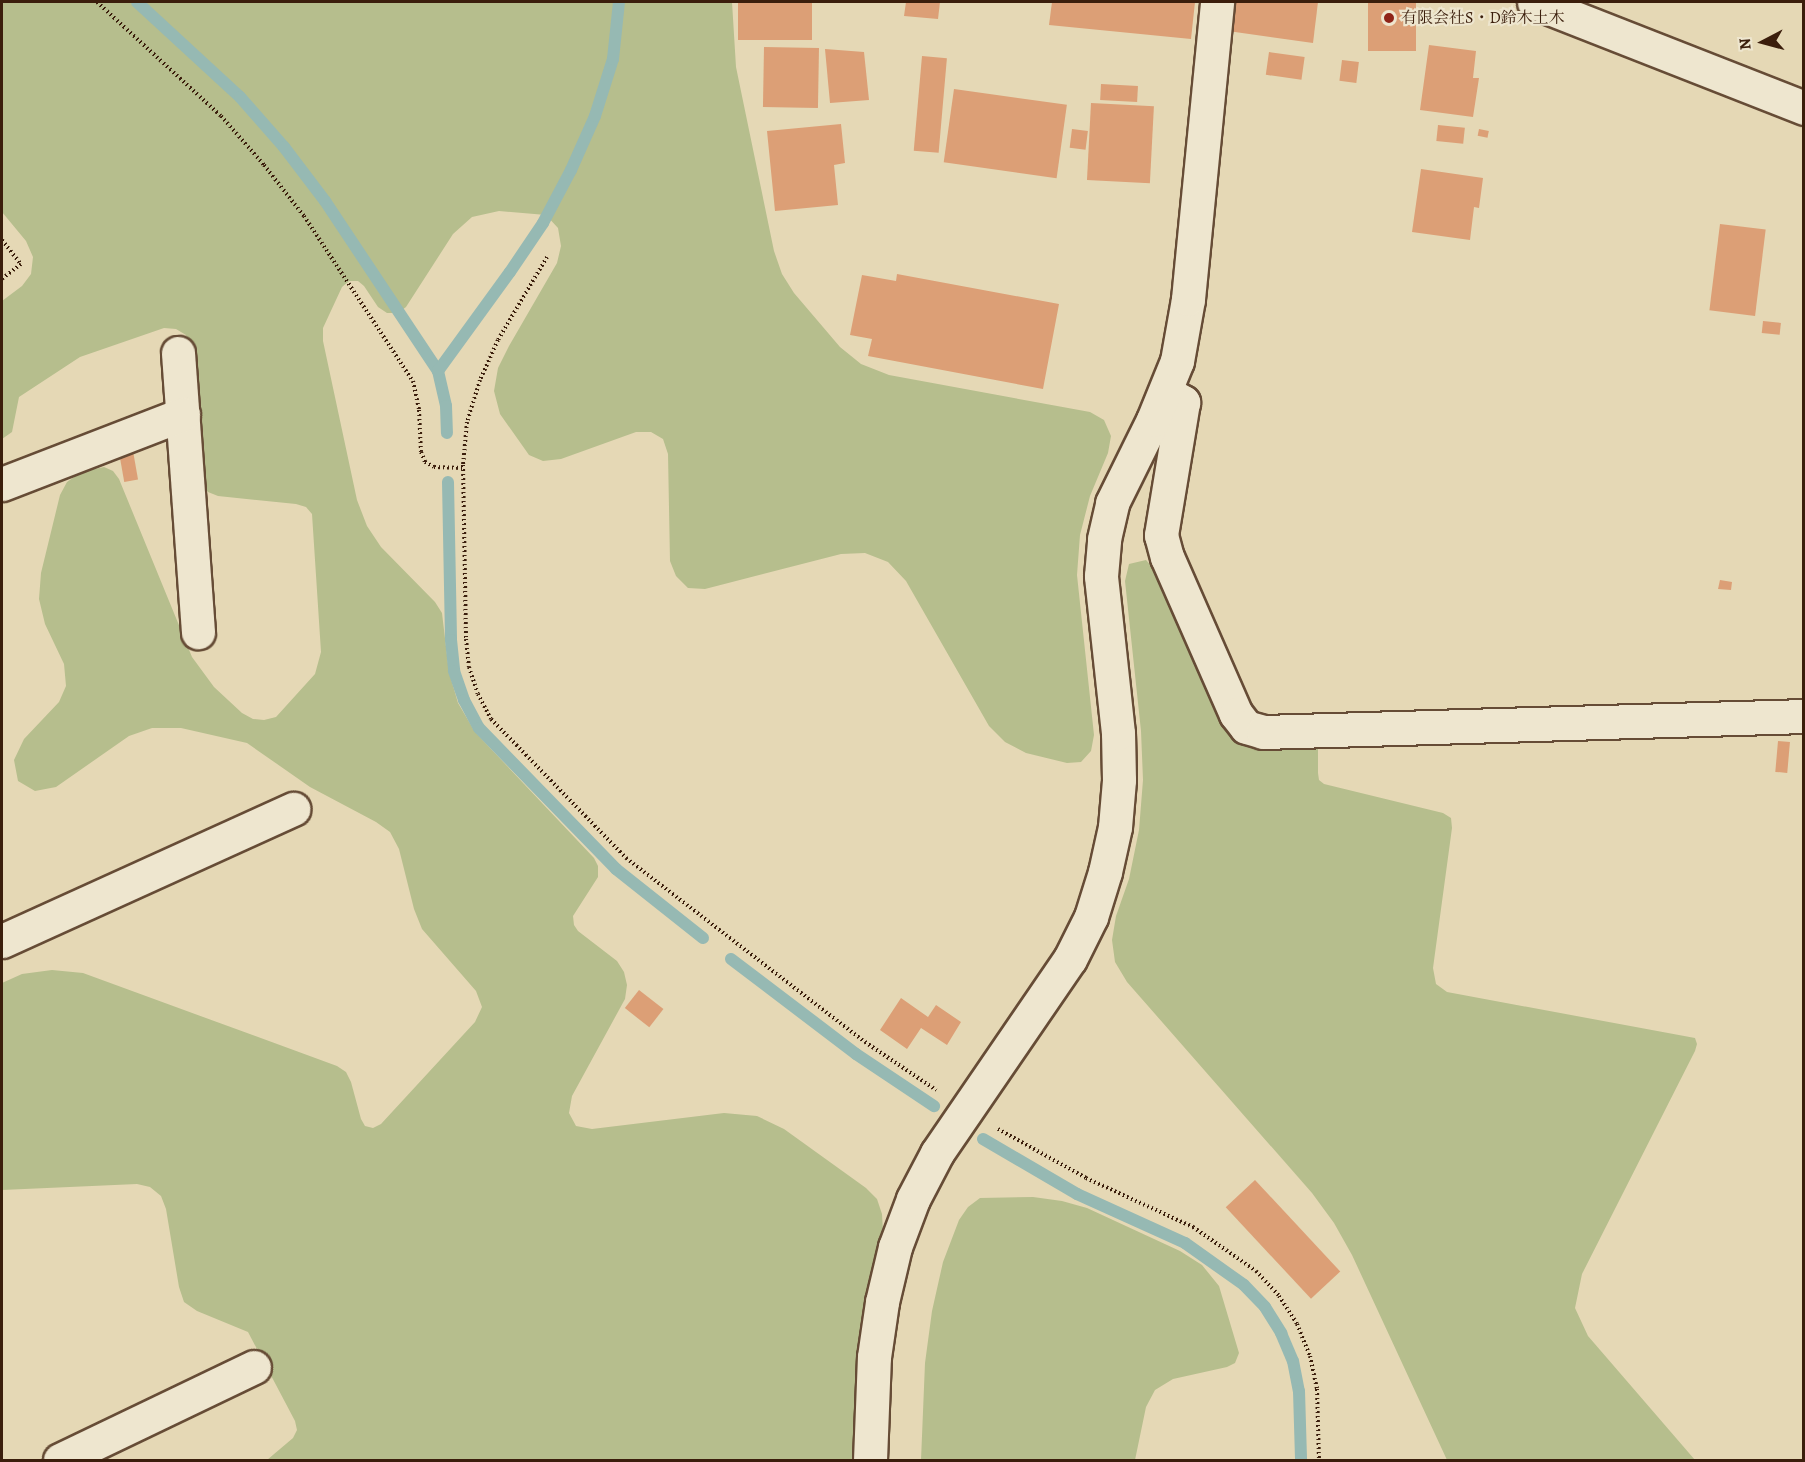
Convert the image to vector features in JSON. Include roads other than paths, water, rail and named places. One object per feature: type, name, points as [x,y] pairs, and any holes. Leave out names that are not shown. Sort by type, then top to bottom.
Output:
[{"type":"street","points":[[870,1461],[874,1357],[882,1302],[895,1247],[918,1190],[937,1153],[1070,959],[1091,917],[1105,872],[1115,827],[1119,780],[1118,733],[1101,576],[1104,539],[1112,503],[1165,392],[1177,361],[1188,299],[1217,2]]},
{"type":"street","points":[[1534,2],[1803,108]]},
{"type":"street","points":[[178,353],[198,632]]},
{"type":"street","points":[[1165,392],[1184,402],[1161,535],[1167,557],[1208,651],[1236,714],[1246,727],[1263,732],[1803,716]]},
{"type":"street","points":[[2,484],[183,414]]},
{"type":"street","points":[[2,941],[293,809]]},
{"type":"street","points":[[60,1461],[254,1367]]},
{"type":"waterway","points":[[137,2],[240,97],[284,147],[325,201],[438,371],[446,406],[447,433]]},
{"type":"waterway","points":[[438,371],[543,223],[571,170],[595,116],[613,59],[619,2]]},
{"type":"waterway","points":[[448,482],[451,640],[454,671],[464,700],[479,728],[616,869],[703,938]]},
{"type":"waterway","points":[[731,959],[856,1054],[934,1106]]},
{"type":"waterway","points":[[983,1139],[1077,1194],[1185,1243],[1244,1285],[1265,1307],[1281,1333],[1293,1361],[1299,1391],[1301,1460]]},
{"type":"place","name":"有限会社S・D鈴木土木","points":[[1389,18]]}]
